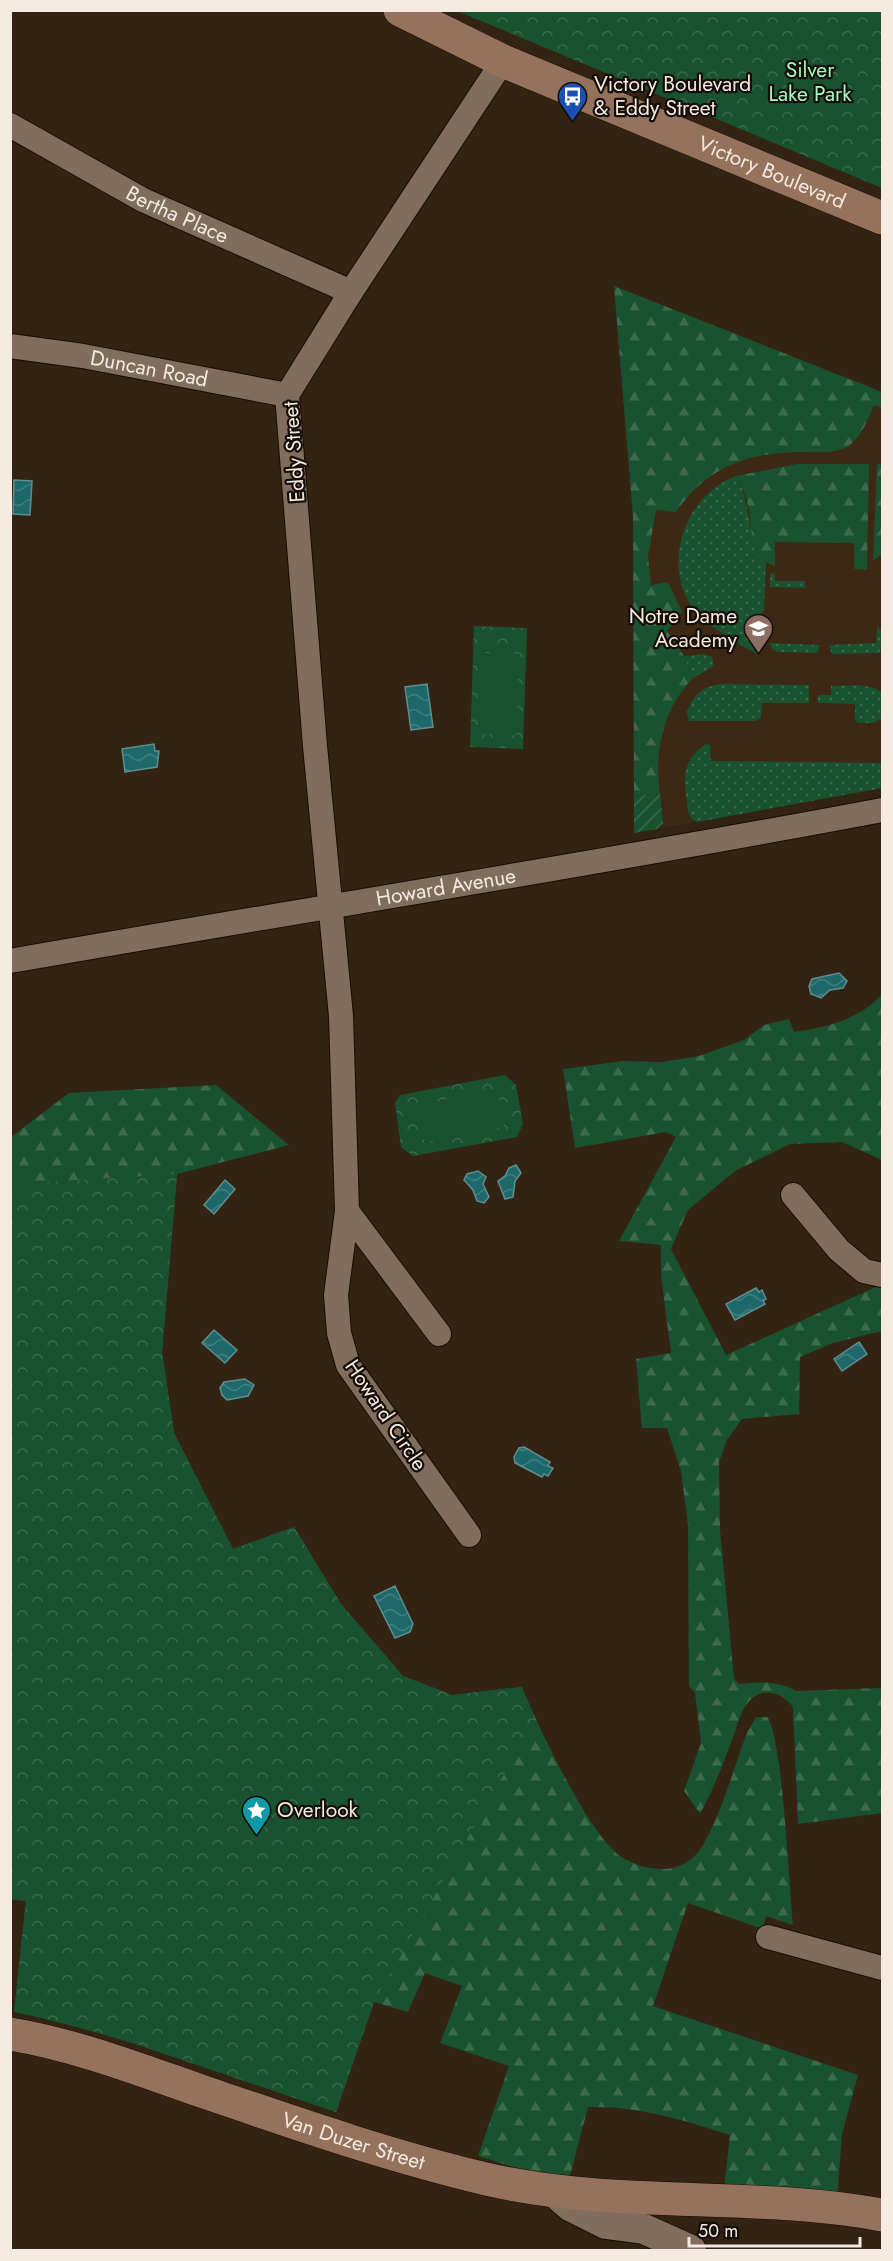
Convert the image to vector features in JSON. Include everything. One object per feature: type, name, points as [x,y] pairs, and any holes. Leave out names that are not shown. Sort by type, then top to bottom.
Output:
[{"type":"main road","name":"Victory Boulevard","points":[[399,10],[503,62],[882,218]]},
{"type":"main road","name":"Van Duzer Street","points":[[10,2034],[88,2052],[361,2145],[488,2179],[553,2191]]},
{"type":"main road","points":[[553,2191],[818,2206],[882,2215]]},
{"type":"street","name":"Eddy Street","points":[[331,904],[287,395],[351,292],[503,62]]},
{"type":"street","name":"Bertha Place","points":[[10,125],[143,200],[351,292]]},
{"type":"street","name":"Duncan Road","points":[[10,346],[83,356],[287,395]]},
{"type":"street","name":"Howard Avenue","points":[[10,961],[331,904],[651,853],[882,810]]},
{"type":"street","name":"Howard Circle","points":[[331,904],[341,1016],[347,1211],[336,1295],[339,1333],[348,1365],[469,1535]]},
{"type":"street","points":[[793,1195],[838,1250],[864,1271],[882,1275]]},
{"type":"street","points":[[347,1211],[439,1334]]},
{"type":"street","points":[[768,1937],[882,1968]]},
{"type":"street","name":"Van Duzer Street","points":[[553,2191],[570,2206],[606,2224],[644,2229],[691,2250]]},
{"type":"shaded area","name":"Notre Dame Academy","points":[[614,286],[882,392],[882,788],[634,833],[633,517]]},
{"type":"green space","name":"Silver Lake Park","points":[[457,11],[882,11],[882,188]]},
{"type":"green space","points":[[614,286],[882,392],[882,408],[874,405],[860,433],[847,447],[831,452],[782,453],[746,459],[715,473],[701,483],[676,512],[656,510],[648,557],[651,585],[668,582],[682,612],[667,631],[684,656],[693,678],[674,703],[663,732],[658,762],[660,793],[634,796],[633,517]]},
{"type":"green space","points":[[797,464],[869,464],[867,570],[854,569],[854,543],[775,542],[775,566],[756,552],[748,505],[736,476]]},
{"type":"green space","points":[[877,464],[882,464],[882,554],[873,561]]},
{"type":"green space","points":[[736,476],[745,498],[752,535],[760,556],[766,563],[764,611],[760,615],[758,655],[699,616],[684,592],[679,572],[679,552],[683,533],[691,515],[703,498],[718,485]]},
{"type":"green space","points":[[775,572],[775,581],[805,581],[805,588],[770,587],[770,574]]},
{"type":"green space","points":[[474,626],[527,628],[523,749],[470,747]]},
{"type":"green space","points":[[877,627],[882,631],[882,646],[879,653],[832,654],[829,645],[876,643]]},
{"type":"green space","points":[[770,643],[820,645],[817,653],[778,652],[772,649]]},
{"type":"green space","points":[[481,653],[519,654],[516,735],[479,734]]},
{"type":"green space","points":[[705,654],[712,657],[714,666],[693,678],[684,656]]},
{"type":"green space","points":[[723,684],[809,685],[809,703],[762,703],[761,718],[755,721],[689,721],[687,713],[696,696],[710,686]]},
{"type":"green space","points":[[858,685],[871,687],[882,693],[882,718],[874,723],[858,723],[855,720],[855,704],[818,703],[818,695],[831,695],[831,686]]},
{"type":"green space","points":[[706,744],[710,745],[711,761],[882,763],[882,788],[697,822],[688,811],[685,777],[689,762]]},
{"type":"green space","points":[[660,793],[663,823],[657,829],[634,833],[634,796]]},
{"type":"green space","points":[[882,994],[882,1160],[842,1142],[790,1144],[735,1171],[688,1210],[671,1249],[726,1355],[878,1286],[882,1287],[882,1331],[833,1343],[800,1357],[799,1414],[742,1419],[727,1440],[719,1462],[720,1530],[734,1679],[739,1684],[775,1683],[796,1691],[882,1688],[882,1813],[798,1824],[793,1707],[782,1697],[770,1692],[757,1695],[746,1705],[718,1777],[700,1814],[684,1791],[701,1743],[695,1693],[689,1686],[688,1525],[681,1471],[667,1428],[642,1428],[636,1359],[671,1353],[661,1276],[661,1245],[619,1241],[676,1137],[666,1132],[575,1148],[563,1069],[623,1061],[662,1062],[699,1056],[744,1040],[764,1025],[789,1019],[794,1032],[842,1021],[863,1010]]},
{"type":"green space","points":[[505,1075],[516,1085],[523,1124],[517,1137],[413,1156],[401,1147],[395,1103],[400,1095]]},
{"type":"green space","points":[[216,1085],[289,1145],[177,1174],[162,1352],[174,1433],[233,1549],[294,1527],[341,1604],[403,1676],[452,1695],[522,1687],[565,1778],[593,1825],[607,1844],[620,1856],[641,1866],[657,1869],[674,1868],[698,1853],[720,1807],[747,1733],[756,1717],[767,1717],[773,1730],[781,1782],[793,1925],[766,1916],[763,1929],[688,1903],[653,2006],[858,2075],[842,2134],[837,2200],[724,2189],[730,2135],[643,2111],[588,2107],[570,2176],[549,2178],[478,2156],[509,2066],[440,2043],[462,1986],[425,1973],[408,2012],[374,2002],[336,2112],[144,2047],[140,2032],[14,2012],[26,1901],[11,1899],[11,1137],[69,1093]]},
{"type":"green space","points":[[497,1090],[504,1127],[425,1142],[417,1105]]},
{"type":"green space","points":[[177,1174],[162,1352],[174,1433],[233,1549],[294,1527],[341,1604],[403,1676],[452,1695],[522,1687],[535,1720],[374,2002],[336,2112],[136,2044],[14,2012],[26,1901],[10,1899],[11,1187],[27,1183]]},
{"type":"water","points":[[14,480],[32,481],[30,515],[13,514]]},
{"type":"water","points":[[427,684],[433,727],[411,730],[405,687]]},
{"type":"water","points":[[154,744],[155,751],[159,751],[157,767],[125,772],[122,749]]},
{"type":"water","points":[[839,973],[847,981],[843,988],[830,990],[821,998],[811,994],[809,986],[812,979]]},
{"type":"water","points":[[516,1165],[521,1173],[515,1181],[513,1197],[505,1199],[498,1181],[505,1176],[509,1168]]},
{"type":"water","points":[[478,1171],[486,1177],[483,1184],[489,1197],[484,1203],[477,1201],[473,1190],[464,1180],[467,1174]]},
{"type":"water","points":[[225,1180],[235,1189],[214,1214],[204,1205]]},
{"type":"water","points":[[756,1288],[759,1292],[762,1290],[766,1299],[763,1301],[765,1304],[735,1320],[726,1304]]},
{"type":"water","points":[[214,1330],[237,1350],[225,1363],[202,1343]]},
{"type":"water","points":[[859,1342],[867,1354],[842,1371],[834,1359]]},
{"type":"water","points":[[245,1379],[254,1385],[248,1396],[227,1400],[222,1395],[220,1388],[224,1382]]},
{"type":"water","points":[[524,1447],[550,1462],[548,1466],[553,1468],[548,1476],[544,1474],[542,1477],[515,1463],[514,1457],[519,1448]]},
{"type":"water","points":[[395,1586],[413,1624],[410,1632],[395,1638],[374,1596]]},
{"type":"place","name":"Victory Boulevard & Eddy Street","points":[[573,122]]},
{"type":"place","name":"Notre Dame Academy","points":[[758,654]]},
{"type":"place","name":"Overlook","points":[[256,1836]]}]
